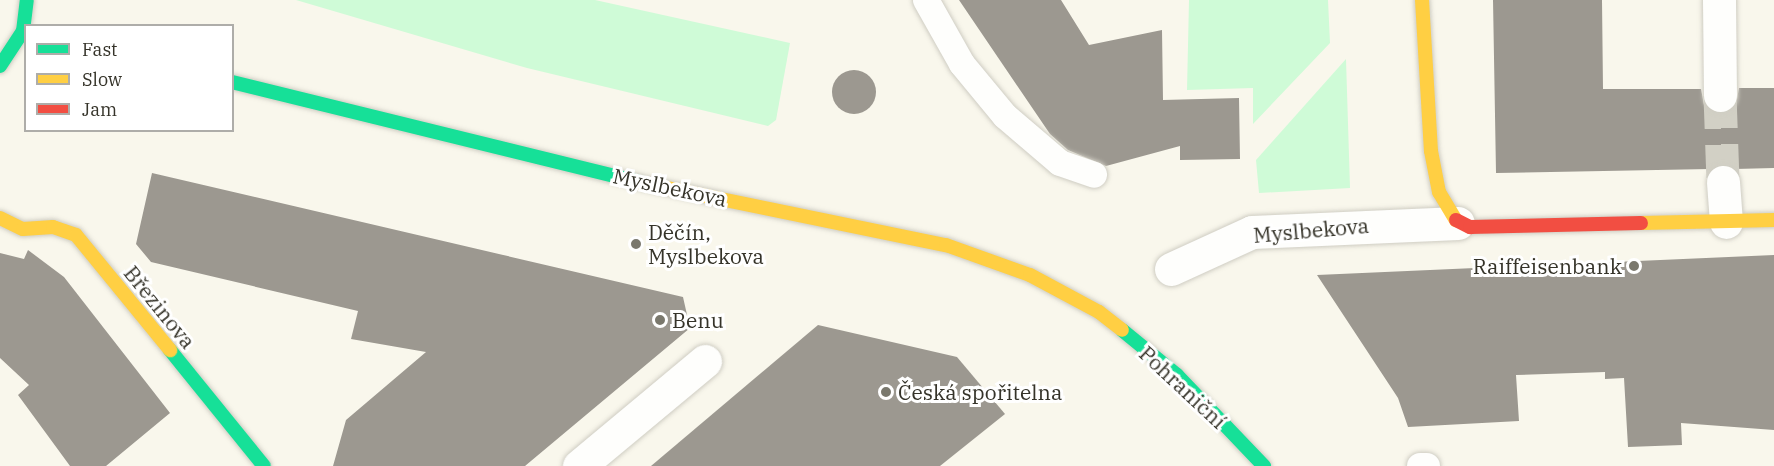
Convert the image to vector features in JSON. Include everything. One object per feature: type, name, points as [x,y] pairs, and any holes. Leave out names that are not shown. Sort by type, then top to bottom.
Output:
[{"type":"main road","points":[[25,24],[27,0]]},
{"type":"main road","points":[[1422,0],[1431,151],[1438,192],[1458,223]]},
{"type":"main road","points":[[0,66],[24,31]]},
{"type":"main road","name":"Myslbekova","points":[[234,82],[643,183],[946,246],[1030,275],[1099,312]]},
{"type":"main road","name":"Březinova","points":[[0,218],[23,229],[53,227],[76,235],[264,466]]},
{"type":"main road","name":"Myslbekova","points":[[1458,223],[1470,227],[1774,220]]},
{"type":"main road","name":"Pohraniční","points":[[1099,312],[1177,375],[1264,466]]},
{"type":"street","points":[[1719,0],[1720,95]]},
{"type":"street","points":[[1723,182],[1726,222]]},
{"type":"street","name":"Myslbekova","points":[[1171,269],[1252,232],[1458,223]]},
{"type":"street","points":[[579,466],[705,361]]},
{"type":"lane","points":[[926,0],[962,64],[1005,116],[1060,164],[1094,175]]},
{"type":"lane","points":[[1420,466],[1427,466]]},
{"type":"green space","points":[[296,0],[595,0],[790,43],[776,120],[768,126],[527,68]]},
{"type":"green space","points":[[1189,0],[1328,0],[1330,43],[1253,124],[1253,88],[1187,90]]},
{"type":"green space","points":[[1346,59],[1350,188],[1259,193],[1256,160]]},
{"type":"building","points":[[959,0],[1061,0],[1089,45],[1162,30],[1163,100],[1239,98],[1240,159],[1180,160],[1180,146],[1106,166],[1068,150],[1050,134]]},
{"type":"building","points":[[1493,0],[1602,0],[1603,89],[1701,89],[1704,105],[1720,114],[1736,105],[1739,88],[1774,88],[1774,168],[1735,169],[1722,163],[1710,169],[1496,173]]},
{"type":"building","points":[[854,70],[869,77],[876,92],[869,107],[854,114],[839,107],[832,92],[839,77]]},
{"type":"building","points":[[152,173],[683,297],[690,328],[525,466],[333,466],[346,420],[426,352],[351,339],[358,311],[151,262],[136,244]]},
{"type":"building","points":[[28,250],[64,277],[170,413],[106,466],[70,466],[18,395],[29,385],[0,358],[0,253],[24,259]]},
{"type":"building","points":[[1774,255],[1774,430],[1681,423],[1682,445],[1628,447],[1624,378],[1605,379],[1605,372],[1516,375],[1519,421],[1408,427],[1398,398],[1317,275]]},
{"type":"building","points":[[818,325],[957,357],[1005,414],[940,466],[651,466]]},
{"type":"tunnel","points":[[1720,95],[1723,182]]},
{"type":"traffic: fast","points":[[0,66],[23,31],[27,0]]},
{"type":"traffic: fast","points":[[234,82],[638,182]]},
{"type":"traffic: fast","points":[[1122,330],[1177,375],[1264,466]]},
{"type":"traffic: fast","points":[[170,350],[264,466]]},
{"type":"traffic: slow","points":[[1422,0],[1431,151],[1439,192],[1456,220]]},
{"type":"traffic: slow","points":[[638,182],[946,245],[1030,275],[1099,312],[1122,330]]},
{"type":"traffic: slow","points":[[0,218],[23,229],[53,227],[76,235],[170,350]]},
{"type":"traffic: slow","points":[[1641,223],[1774,220]]},
{"type":"traffic: jam","points":[[1456,220],[1470,227],[1641,223]]},
{"type":"place","name":"Děčín, Myslbekova","points":[[636,244]]},
{"type":"place","name":"Raiffeisenbank","points":[[1634,266]]},
{"type":"place","name":"Benu","points":[[660,320]]},
{"type":"place","name":"Česká spořitelna","points":[[886,392]]}]
